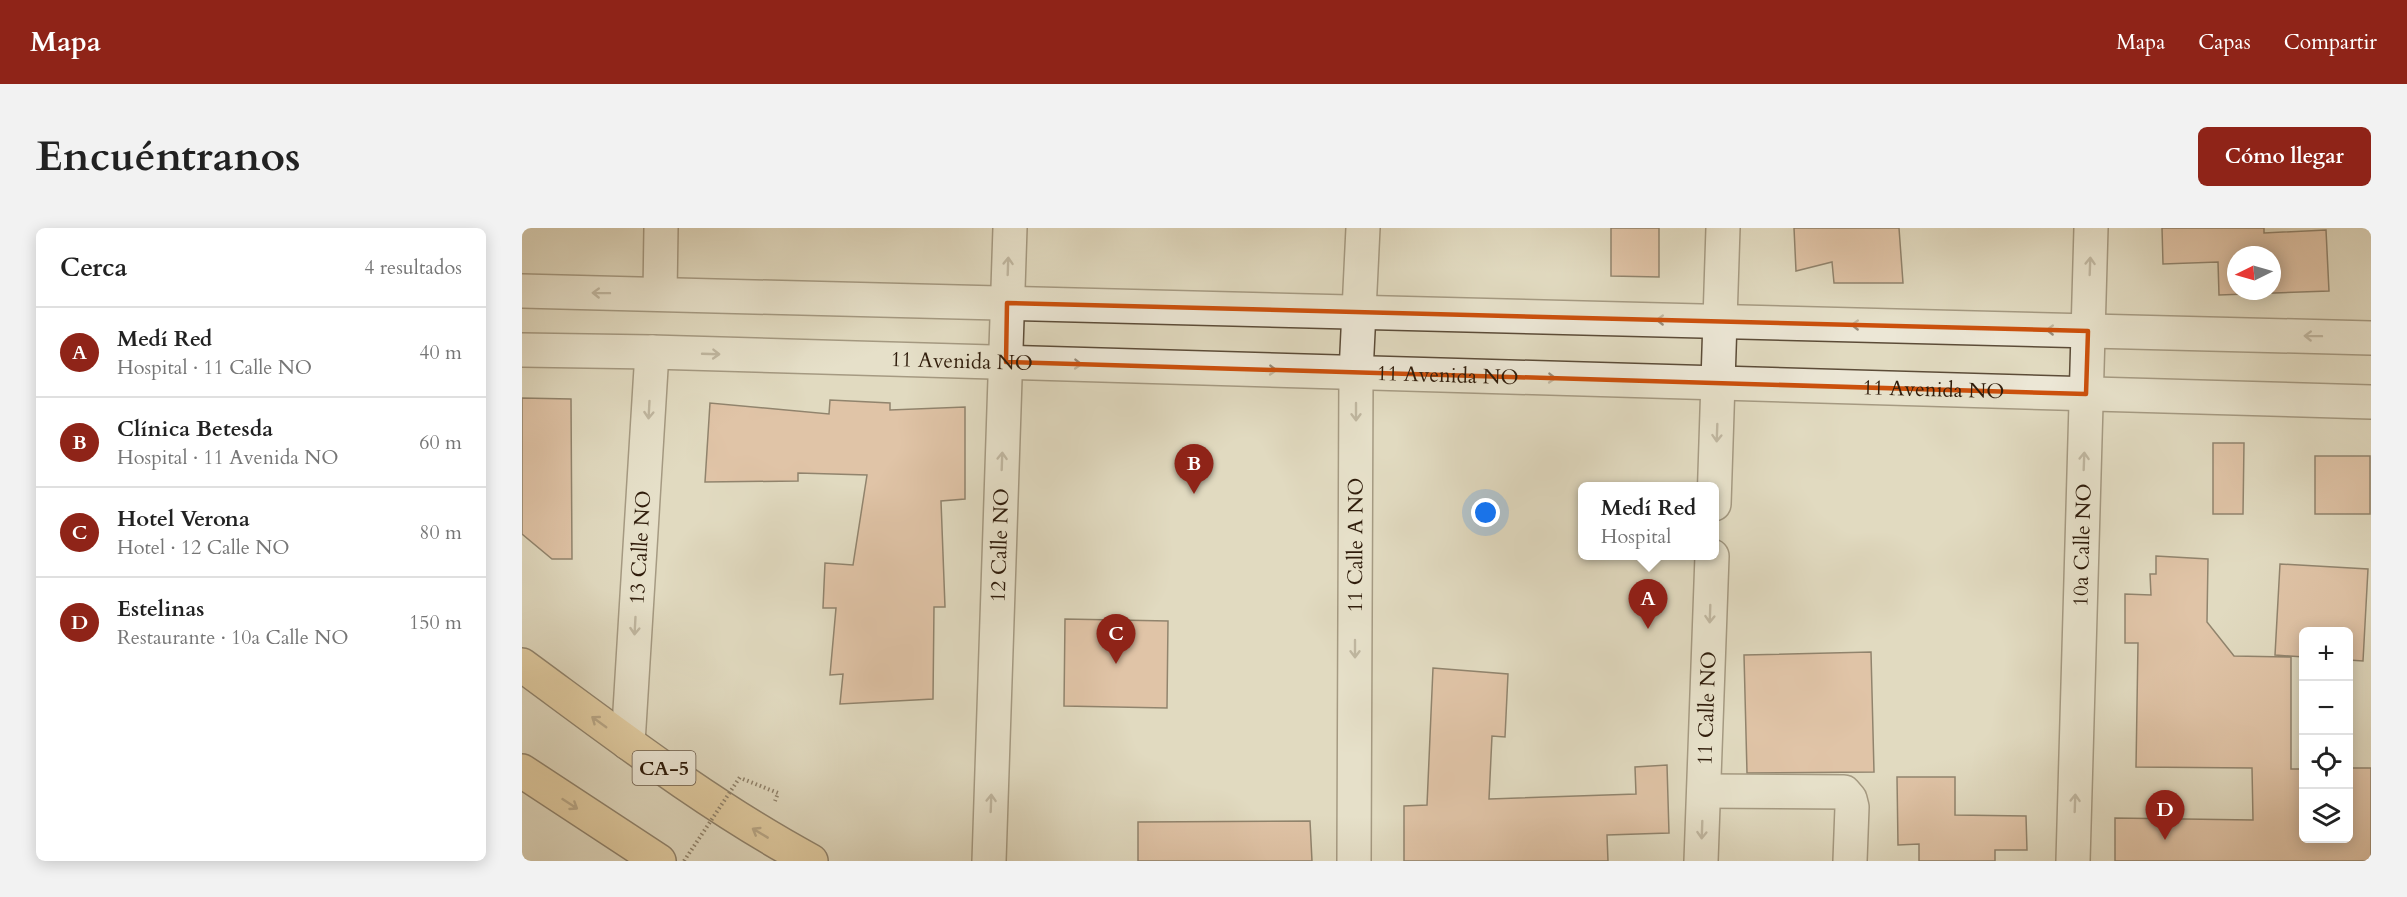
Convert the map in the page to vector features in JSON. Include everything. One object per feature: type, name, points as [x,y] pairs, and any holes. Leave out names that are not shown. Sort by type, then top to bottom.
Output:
[{"type":"highway","name":"CA-5","points":[[522,665],[628,743],[760,833],[811,861]]},
{"type":"highway","points":[[524,777],[659,861]]},
{"type":"street","points":[[660,294],[661,228]]},
{"type":"street","name":"12 Calle NO","points":[[989,861],[1010,228]]},
{"type":"street","name":"11 Calle A NO","points":[[1354,861],[1356,372],[1363,228]]},
{"type":"street","points":[[1715,482],[1723,228]]},
{"type":"street","name":"10a Calle NO","points":[[2073,861],[2091,228]]},
{"type":"street","points":[[522,291],[2371,338]]},
{"type":"street","name":"11 Avenida NO","points":[[522,350],[2371,402]]},
{"type":"street","name":"13 Calle NO","points":[[628,743],[652,352]]},
{"type":"street","name":"11 Calle NO","points":[[1701,861],[1712,560]]},
{"type":"street","points":[[1704,791],[1844,792],[1850,799],[1852,807],[1850,861]]},
{"type":"path","points":[[684,861],[740,777],[778,793]]},
{"type":"highlighted area","points":[[1007,303],[2088,331],[2086,394],[1006,362]]},
{"type":"building","points":[[1611,228],[1659,228],[1659,277],[1611,276]]},
{"type":"building","points":[[1794,228],[1899,228],[1903,283],[1834,283],[1832,262],[1796,271]]},
{"type":"building","points":[[2162,228],[2264,228],[2264,233],[2326,230],[2329,291],[2281,293],[2281,246],[2227,246],[2227,295],[2219,295],[2218,262],[2163,264]]},
{"type":"building","points":[[522,398],[571,399],[572,559],[552,559],[522,534]]},
{"type":"building","points":[[830,400],[890,403],[890,410],[965,407],[965,499],[941,501],[945,607],[934,607],[933,699],[840,704],[843,674],[830,675],[836,608],[823,608],[825,563],[853,565],[867,475],[798,473],[798,481],[705,482],[710,403],[829,414]]},
{"type":"building","points":[[2213,443],[2244,443],[2243,514],[2213,514]]},
{"type":"building","points":[[2315,456],[2370,456],[2370,514],[2315,514]]},
{"type":"building","points":[[2156,556],[2208,559],[2207,622],[2234,656],[2291,657],[2291,769],[2299,769],[2299,843],[2353,843],[2353,768],[2371,768],[2371,861],[2115,861],[2115,818],[2253,820],[2252,768],[2136,767],[2138,643],[2125,643],[2125,594],[2151,595],[2150,574],[2156,574]]},
{"type":"building","points":[[2280,564],[2368,569],[2363,661],[2353,660],[2353,627],[2299,627],[2299,657],[2275,655]]},
{"type":"building","points":[[1065,619],[1168,621],[1167,708],[1064,706]]},
{"type":"building","points":[[1871,652],[1874,772],[1747,773],[1744,655]]},
{"type":"building","points":[[1433,668],[1508,674],[1505,737],[1492,736],[1489,799],[1636,794],[1635,767],[1667,765],[1669,833],[1607,835],[1608,861],[1404,861],[1404,806],[1427,805]]},
{"type":"building","points":[[1897,777],[1955,777],[1955,815],[2026,816],[2027,850],[1995,850],[1995,861],[1919,861],[1919,844],[1898,845]]},
{"type":"building","points":[[1310,821],[1312,861],[1138,861],[1138,822]]},
{"type":"place","name":"Clínica Betesda","points":[[1194,494]]},
{"type":"place","name":"Medí Red","points":[[1648,629]]},
{"type":"place","name":"Hotel Verona","points":[[1116,664]]},
{"type":"place","name":"Estelinas","points":[[2165,840]]}]
